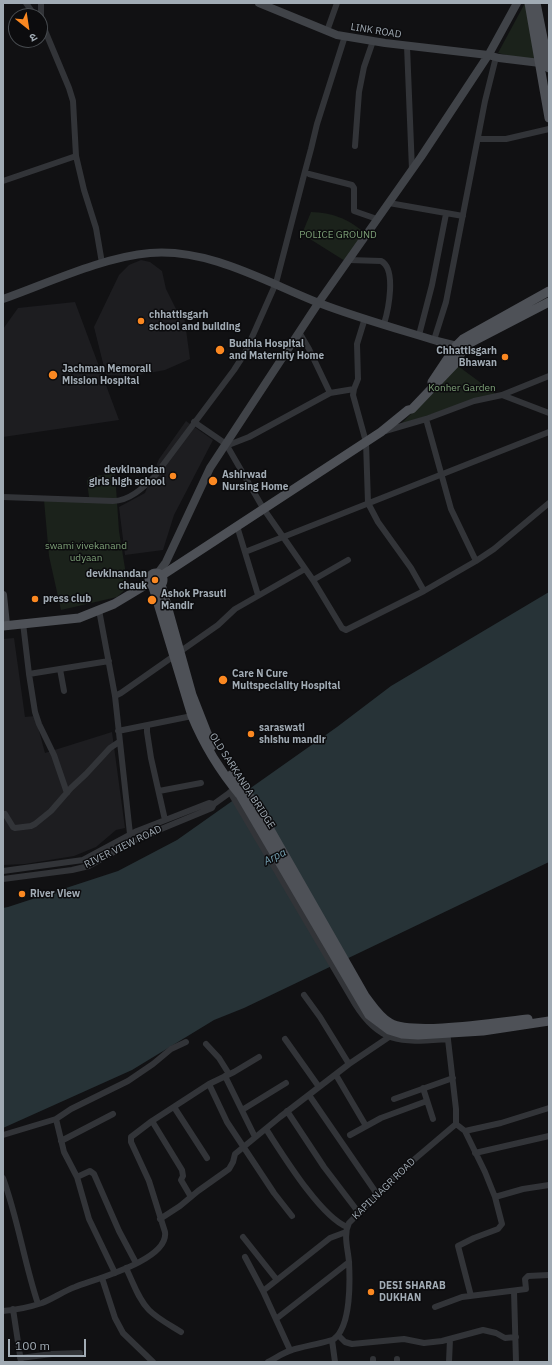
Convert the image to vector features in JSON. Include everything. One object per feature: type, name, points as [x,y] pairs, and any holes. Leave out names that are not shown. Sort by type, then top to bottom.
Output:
[{"type":"main road","points":[[529,3],[545,62]]},
{"type":"main road","points":[[536,3],[545,62],[549,118]]},
{"type":"main road","points":[[4,626],[79,618],[114,604],[156,581],[263,508],[381,432],[408,410],[433,382],[472,333],[549,291]]},
{"type":"main road","points":[[460,347],[549,302]]},
{"type":"main road","name":"OLD SARKANDA BRIDGE","points":[[156,581],[178,654],[192,716],[200,736],[217,765],[238,792],[348,973],[369,1015],[389,1030],[402,1034],[418,1035],[447,1033]]},
{"type":"main road","points":[[178,654],[212,746],[238,792]]},
{"type":"main road","points":[[447,1033],[466,1026],[549,1016]]},
{"type":"main road","points":[[447,1033],[508,1028],[549,1022]]},
{"type":"street","name":"LINK ROAD","points":[[259,3],[337,35],[407,46],[545,62]]},
{"type":"street","points":[[327,31],[337,3]]},
{"type":"street","points":[[156,581],[210,468],[319,302],[492,56],[517,3]]},
{"type":"street","points":[[3,497],[113,501],[122,500],[139,490],[154,477],[245,353],[276,283],[317,124],[345,36]]},
{"type":"street","points":[[48,38],[73,101],[76,156],[84,190],[96,228],[102,263]]},
{"type":"street","points":[[355,146],[360,85],[364,67],[373,41]]},
{"type":"street","points":[[407,46],[412,170]]},
{"type":"street","points":[[434,340],[446,302],[478,139],[492,56]]},
{"type":"street","points":[[478,139],[506,139],[549,129]]},
{"type":"street","points":[[3,181],[76,156]]},
{"type":"street","points":[[309,174],[352,185],[354,188],[354,211],[377,219]]},
{"type":"street","points":[[389,203],[463,216]]},
{"type":"street","points":[[419,335],[432,285],[446,214]]},
{"type":"street","points":[[3,300],[102,263],[149,253],[164,252],[191,254],[238,269],[276,283],[319,302],[365,318],[460,347]]},
{"type":"street","points":[[349,260],[381,261],[385,264],[390,296],[384,324]]},
{"type":"street","points":[[365,318],[357,344],[358,379],[354,389],[354,399],[366,442],[368,503],[378,522],[411,568],[424,591]]},
{"type":"street","points":[[299,332],[309,349],[330,393]]},
{"type":"street","points":[[381,432],[426,419],[474,401],[502,395],[549,376]]},
{"type":"street","points":[[226,444],[231,444],[249,437],[330,393],[354,389]]},
{"type":"street","points":[[502,395],[549,412]]},
{"type":"street","points":[[426,419],[451,509],[476,561]]},
{"type":"street","points":[[194,422],[226,444],[263,508],[313,580],[342,628],[346,630],[424,591],[476,561],[494,549],[549,503]]},
{"type":"street","points":[[246,552],[283,536],[549,432]]},
{"type":"street","points":[[237,526],[258,595]]},
{"type":"street","points":[[313,580],[348,560]]},
{"type":"street","points":[[115,696],[218,625],[235,609],[304,569]]},
{"type":"street","points":[[3,595],[4,626]]},
{"type":"street","points":[[99,610],[115,696],[130,834]]},
{"type":"street","points":[[23,624],[29,674],[37,719],[54,755],[67,793]]},
{"type":"street","points":[[29,674],[109,661]]},
{"type":"street","points":[[60,669],[64,691]]},
{"type":"street","points":[[118,732],[192,716]]},
{"type":"street","points":[[147,726],[151,758],[165,820]]},
{"type":"street","points":[[5,814],[12,827],[16,828],[31,826],[39,821],[51,811],[110,748],[119,742]]},
{"type":"street","points":[[159,791],[201,783]]},
{"type":"street","points":[[238,792],[360,1012],[369,1022],[388,1037],[411,1041],[447,1033],[453,1078],[456,1121],[465,1131],[485,1172],[502,1224],[498,1229],[458,1246],[471,1296]]},
{"type":"street","name":"RIVER VIEW ROAD","points":[[3,879],[72,870],[89,866],[137,838],[212,808],[214,804],[238,792]]},
{"type":"street","name":"RIVER VIEW ROAD","points":[[3,870],[83,860],[130,834],[209,803],[214,804]]},
{"type":"street","points":[[304,995],[320,1017],[349,1064]]},
{"type":"street","points":[[160,1219],[180,1206],[229,1169],[235,1154],[287,1111],[349,1064],[388,1037]]},
{"type":"street","points":[[285,1039],[319,1087]]},
{"type":"street","points":[[3,1135],[56,1119],[71,1109],[128,1081],[171,1050],[186,1042]]},
{"type":"street","points":[[206,1044],[219,1058],[255,1138]]},
{"type":"street","points":[[3,1311],[38,1304],[69,1289],[115,1273],[136,1263],[162,1246],[164,1241],[164,1232],[149,1181],[130,1139],[152,1121],[209,1084],[259,1057]]},
{"type":"street","points":[[336,1075],[366,1126]]},
{"type":"street","points":[[394,1099],[453,1078]]},
{"type":"street","points":[[242,1110],[286,1083]]},
{"type":"street","points":[[209,1084],[227,1122],[274,1193],[292,1216]]},
{"type":"street","points":[[423,1088],[433,1120]]},
{"type":"street","points":[[309,1095],[377,1194]]},
{"type":"street","points":[[350,1135],[381,1118],[427,1101]]},
{"type":"street","points":[[174,1107],[207,1158]]},
{"type":"street","points":[[465,1131],[549,1108]]},
{"type":"street","points":[[287,1111],[324,1167],[358,1213]]},
{"type":"street","points":[[61,1141],[113,1114]]},
{"type":"street","points":[[56,1119],[64,1152],[77,1177],[89,1219],[115,1273]]},
{"type":"street","points":[[152,1121],[182,1170],[183,1176],[181,1180],[191,1197]]},
{"type":"street","name":"KAPILNAGR ROAD","points":[[346,1229],[358,1213],[396,1175],[456,1121]]},
{"type":"street","points":[[266,1129],[311,1194],[333,1218],[346,1229],[349,1262],[349,1302],[343,1325],[338,1335],[332,1340],[290,1350],[272,1361]]},
{"type":"street","points":[[475,1153],[549,1136]]},
{"type":"street","points":[[77,1177],[90,1171],[94,1174],[119,1231],[136,1263]]},
{"type":"street","points":[[3,1178],[13,1208],[21,1246],[38,1304]]},
{"type":"street","points":[[494,1197],[523,1189],[549,1185]]},
{"type":"street","points":[[263,1291],[330,1238],[346,1229]]},
{"type":"street","points":[[242,1237],[277,1280]]},
{"type":"street","points":[[245,1257],[263,1291],[290,1350]]},
{"type":"street","points":[[276,1319],[349,1262]]},
{"type":"street","points":[[126,1268],[148,1309],[181,1332]]},
{"type":"street","points":[[434,1307],[447,1301],[471,1296],[526,1290],[525,1279],[528,1276],[549,1275]]},
{"type":"street","points":[[102,1278],[115,1318],[123,1333],[153,1362]]},
{"type":"street","points":[[514,1291],[516,1362]]},
{"type":"street","points":[[13,1309],[21,1360],[52,1354],[80,1353]]},
{"type":"street","points":[[338,1335],[346,1342],[352,1344],[404,1339],[424,1343],[450,1339],[483,1330],[496,1333],[505,1338],[516,1336]]},
{"type":"street","points":[[450,1339],[450,1362]]},
{"type":"street","points":[[332,1340],[335,1362]]},
{"type":"shaded area","name":"chhattisgarh school and building","points":[[141,260],[150,262],[162,271],[166,289],[176,309],[184,315],[190,359],[165,370],[133,376],[106,375],[94,327],[119,275],[129,265]]},
{"type":"shaded area","name":"Jachman Memorail Mission Hospital","points":[[75,302],[119,420],[3,437],[3,329],[18,308]]},
{"type":"shaded area","name":"devkinandan girls high school","points":[[186,421],[213,440],[174,515],[163,550],[125,555],[119,507],[145,493],[159,459]]},
{"type":"shaded area","points":[[14,638],[25,717],[35,716],[45,753],[112,732],[125,828],[116,830],[96,847],[74,856],[25,864],[3,865],[3,639]]},
{"type":"green space","points":[[525,3],[536,62],[498,53]]},
{"type":"green space","name":"POLICE GROUND","points":[[311,212],[339,217],[364,232],[345,261],[302,234]]},
{"type":"green space","name":"Konher Garden","points":[[458,366],[496,394],[400,425]]},
{"type":"green space","name":"swami vivekanand udyaan","points":[[115,473],[119,531],[128,587],[117,597],[61,610],[49,556],[44,500],[89,497],[87,481],[89,477]]},
{"type":"water","name":"Arpa","points":[[549,592],[549,862],[244,1008],[214,1020],[132,1070],[3,1128],[3,908],[118,871],[177,840],[337,727],[391,686]]},
{"type":"place","name":"chhattisgarh school and building","points":[[141,321]]},
{"type":"place","name":"Budhia Hospital and Maternity Home","points":[[220,350]]},
{"type":"place","name":"Chhattisgarh Bhawan","points":[[505,357]]},
{"type":"place","name":"Jachman Memorail Mission Hospital","points":[[53,375]]},
{"type":"place","name":"devkinandan girls high school","points":[[173,476]]},
{"type":"place","name":"Ashirwad Nursing Home","points":[[213,481]]},
{"type":"place","name":"devkinandan chauk","points":[[155,580]]},
{"type":"place","name":"press club","points":[[35,599]]},
{"type":"place","name":"Ashok Prasuti Mandir","points":[[152,600]]},
{"type":"place","name":"Care N Cure Multspeciality Hospital","points":[[223,680]]},
{"type":"place","name":"saraswati shishu mandir","points":[[251,734]]},
{"type":"place","name":"River View","points":[[22,894]]},
{"type":"place","name":"DESI SHARAB DUKHAN","points":[[371,1292]]}]
